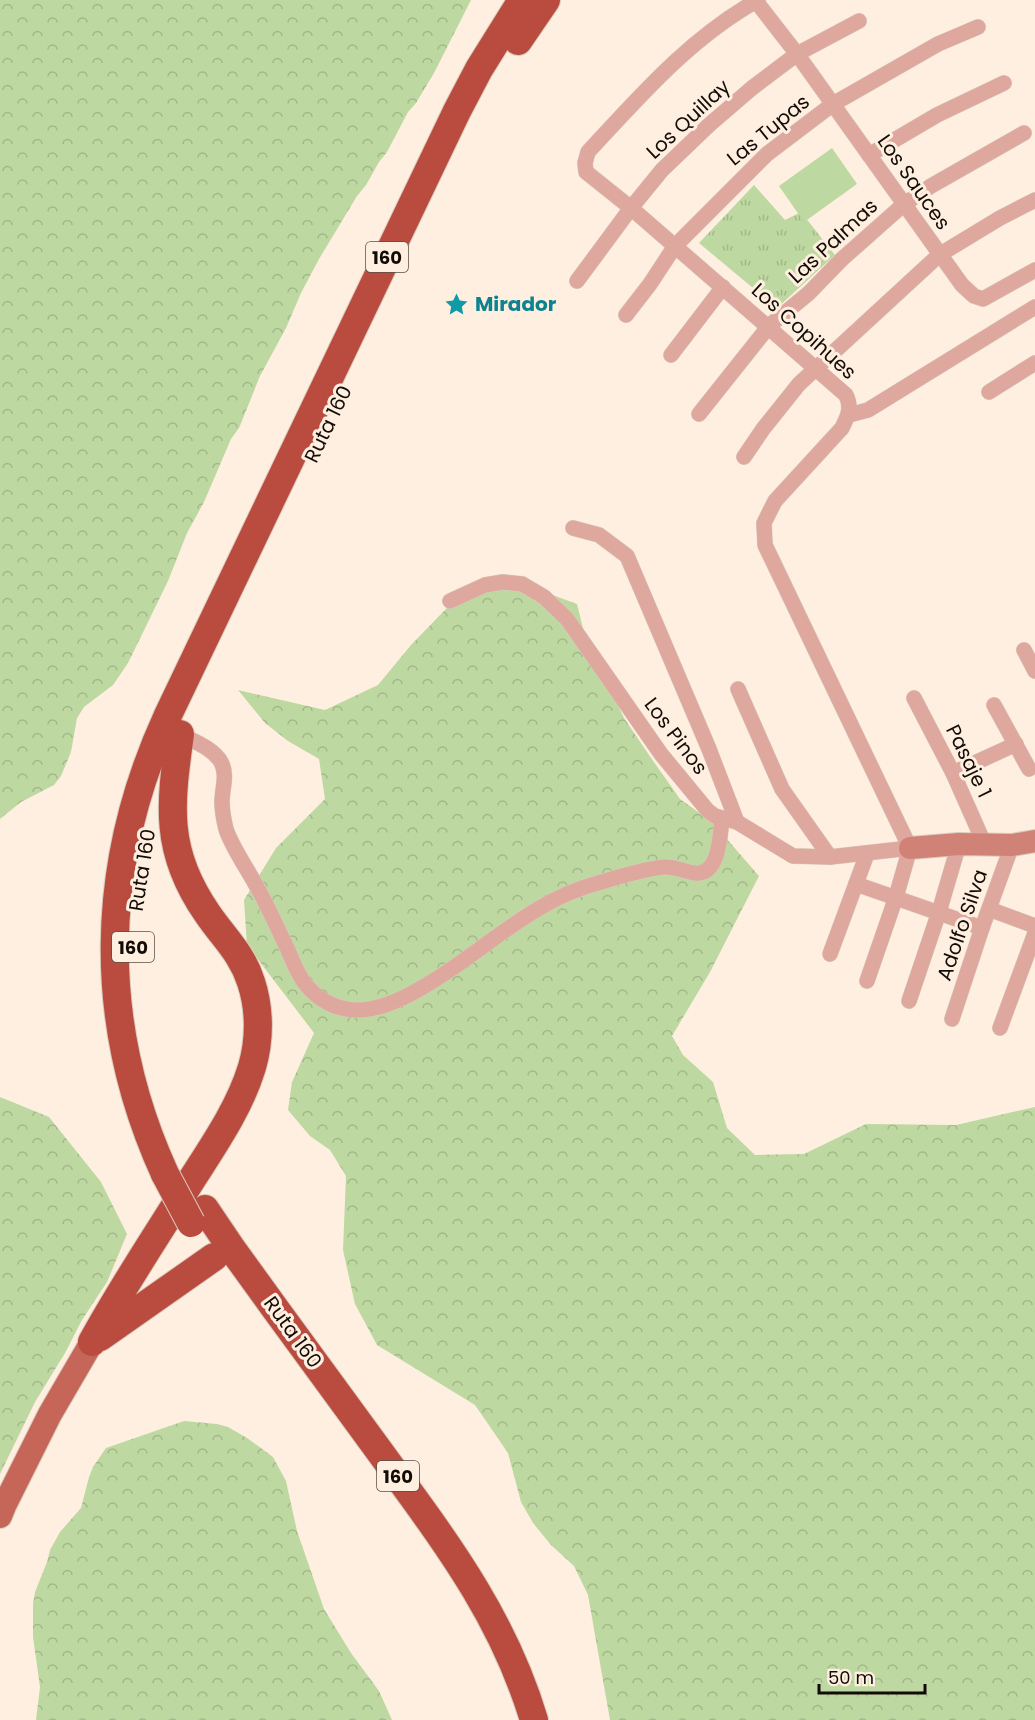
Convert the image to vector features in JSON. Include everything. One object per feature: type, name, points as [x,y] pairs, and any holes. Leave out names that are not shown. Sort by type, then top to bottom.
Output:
[{"type":"highway","name":"Ruta 160","points":[[513,1720],[489,1655],[459,1597],[406,1520],[214,1257],[198,1216],[172,1167],[146,1129],[131,1081],[122,1034],[115,975],[115,917],[118,881],[127,833],[151,754],[168,714],[452,122],[479,69],[522,0]]},
{"type":"highway","name":"Ruta 160","points":[[172,1167],[143,1047],[136,1001],[133,940],[136,896],[145,839],[157,792],[180,734],[478,113],[506,59],[546,0]]},
{"type":"highway","points":[[92,1342],[219,1136],[246,1082],[256,1048],[257,1013],[253,988],[230,942],[199,901],[186,876],[177,849],[172,792],[180,734]]},
{"type":"highway","name":"Ruta 160","points":[[198,1216],[232,1249],[464,1569],[490,1612],[509,1651],[534,1720]]},
{"type":"highway","points":[[92,1342],[214,1257]]},
{"type":"main road","points":[[0,1516],[50,1414],[92,1342]]},
{"type":"street","name":"Los Sauces","points":[[744,457],[799,384],[939,255],[797,54],[756,0]]},
{"type":"street","name":"Los Copihues","points":[[756,0],[713,28],[674,62],[588,152],[585,163],[586,171],[846,394],[850,403],[849,415]]},
{"type":"street","name":"Los Quillay","points":[[577,281],[631,208],[663,170],[709,125],[797,54],[859,21]]},
{"type":"street","name":"Las Tupas","points":[[626,315],[675,246],[766,154],[833,105],[938,44],[978,27]]},
{"type":"street","points":[[869,156],[937,114],[1004,83]]},
{"type":"street","name":"Las Palmas","points":[[699,414],[769,326],[903,205],[931,186],[1024,133]]},
{"type":"street","points":[[1035,200],[939,255],[962,285],[974,296],[983,299],[1035,270]]},
{"type":"street","points":[[671,355],[723,287]]},
{"type":"street","points":[[867,981],[910,848],[765,545],[764,523],[775,501],[842,428],[849,415],[868,410],[1035,307]]},
{"type":"street","points":[[989,392],[1035,363]]},
{"type":"street","points":[[180,734],[202,746],[220,761],[225,773],[222,801],[226,830],[259,890],[296,969],[306,985],[319,997],[332,1005],[346,1009],[361,1010],[380,1006],[407,996],[441,977],[527,916],[552,901],[588,885],[661,867],[695,873],[704,872],[717,855],[730,820],[709,749],[627,556],[599,535],[573,528]]},
{"type":"street","name":"Los Pinos","points":[[450,601],[485,585],[503,582],[522,584],[544,597],[567,619],[661,754],[708,811],[715,816],[730,820],[793,856],[830,857],[910,848]]},
{"type":"street","points":[[1024,650],[1035,671]]},
{"type":"street","points":[[738,689],[782,789],[830,857]]},
{"type":"street","name":"Pasaje 1","points":[[914,698],[953,773],[984,843]]},
{"type":"street","points":[[994,705],[1029,769]]},
{"type":"street","points":[[953,773],[1016,744]]},
{"type":"street","points":[[910,848],[984,843],[1012,845],[1035,842]]},
{"type":"street","points":[[909,1001],[959,844]]},
{"type":"street","name":"Adolfo Silva","points":[[952,1019],[1012,845]]},
{"type":"street","points":[[830,954],[867,854]]},
{"type":"street","points":[[856,884],[982,928]]},
{"type":"street","points":[[989,909],[1035,926]]},
{"type":"street","points":[[1000,1028],[1035,933]]},
{"type":"green space","points":[[0,0],[471,0],[434,73],[408,112],[387,152],[357,196],[301,293],[286,328],[260,376],[239,428],[231,439],[204,502],[187,533],[168,581],[128,663],[113,685],[84,707],[77,718],[71,752],[61,776],[54,785],[21,802],[0,819]]},
{"type":"green space","points":[[832,148],[857,184],[804,222],[779,186]]},
{"type":"green space","points":[[754,185],[785,220],[801,212],[835,255],[777,308],[699,243]]},
{"type":"green space","points":[[472,582],[528,586],[577,604],[585,636],[624,718],[680,799],[712,822],[759,876],[710,972],[672,1036],[683,1055],[713,1082],[727,1128],[755,1155],[804,1154],[866,1124],[956,1125],[1035,1107],[1035,1720],[610,1720],[588,1595],[574,1566],[551,1545],[533,1523],[521,1502],[508,1453],[475,1405],[377,1345],[355,1304],[343,1250],[346,1176],[330,1150],[310,1136],[288,1110],[292,1082],[314,1033],[247,945],[244,900],[276,848],[325,799],[319,759],[288,741],[265,723],[238,690],[325,710],[378,685],[411,645]]},
{"type":"green space","points":[[0,1097],[49,1117],[101,1182],[127,1234],[107,1282],[82,1320],[35,1402],[0,1474]]},
{"type":"green space","points":[[184,1421],[228,1427],[273,1457],[286,1481],[297,1531],[324,1609],[351,1653],[379,1691],[392,1720],[36,1720],[40,1687],[33,1637],[33,1604],[50,1550],[60,1532],[81,1508],[93,1467],[106,1448]]},
{"type":"place","name":"Mirador","points":[[457,304]]}]
